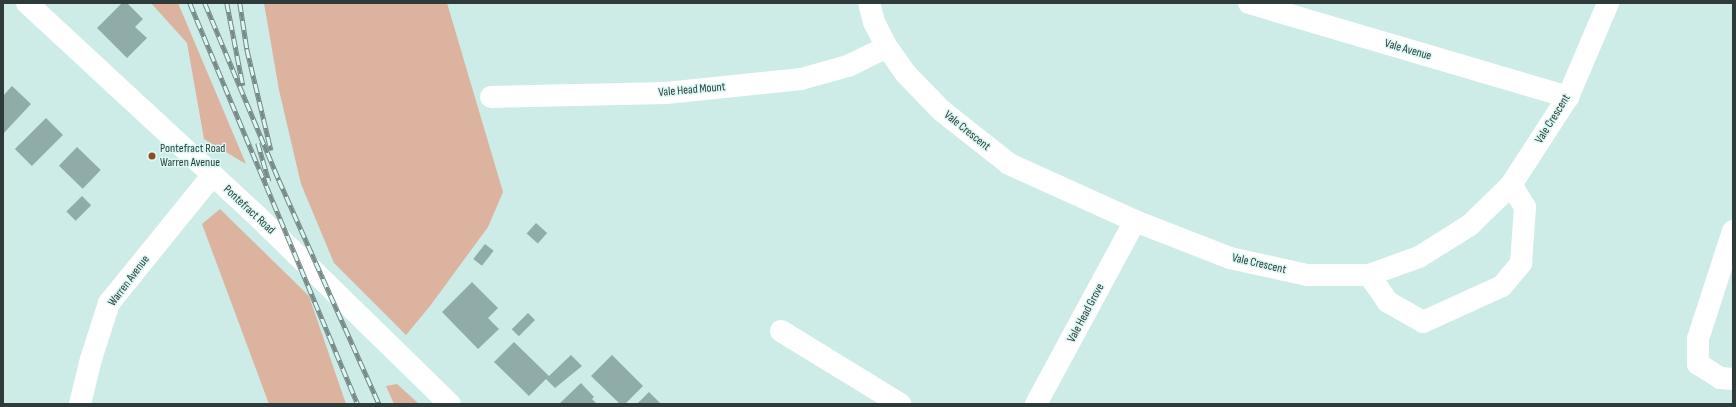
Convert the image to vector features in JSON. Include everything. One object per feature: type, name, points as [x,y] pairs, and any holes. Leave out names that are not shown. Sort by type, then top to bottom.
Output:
[{"type":"street","name":"Pontefract Road","points":[[27,3],[252,212],[450,404]]},
{"type":"street","name":"Vale Crescent","points":[[869,3],[874,22],[887,47],[905,73],[942,111],[1009,164],[1135,222],[1230,258],[1307,275],[1369,275],[1419,257],[1470,225],[1511,185],[1568,97],[1608,3]]},
{"type":"street","name":"Vale Avenue","points":[[1249,3],[1568,97]]},
{"type":"street","name":"Vale Head Mount","points":[[491,97],[666,94],[801,79],[848,66],[887,47]]},
{"type":"street","name":"Warren Avenue","points":[[80,404],[90,359],[109,303],[212,176]]},
{"type":"street","points":[[1369,275],[1388,302],[1423,322],[1502,286],[1521,263],[1525,207],[1511,185]]},
{"type":"street","name":"Vale Head Grove","points":[[1036,404],[1135,222]]},
{"type":"street","points":[[1733,231],[1698,339],[1698,364],[1720,378],[1733,379]]},
{"type":"street","points":[[781,331],[900,404]]},
{"type":"shaded area","points":[[151,3],[178,3],[246,164],[204,139],[187,43]]},
{"type":"shaded area","points":[[264,3],[447,3],[503,192],[488,227],[430,306],[406,335],[334,263],[301,184],[279,90]]},
{"type":"shaded area","points":[[220,209],[309,296],[346,404],[269,404],[202,224]]},
{"type":"shaded area","points":[[397,384],[419,404],[394,404],[386,386]]},
{"type":"building","points":[[122,3],[127,3],[143,19],[135,27],[147,38],[127,58],[97,28]]},
{"type":"building","points":[[12,86],[31,104],[3,134],[3,96]]},
{"type":"building","points":[[46,118],[63,135],[32,166],[15,149]]},
{"type":"building","points":[[77,147],[101,170],[83,189],[59,166]]},
{"type":"building","points":[[82,196],[91,205],[76,221],[66,212]]},
{"type":"building","points":[[536,223],[547,233],[538,243],[527,233]]},
{"type":"building","points":[[485,244],[494,251],[482,266],[473,259]]},
{"type":"building","points":[[472,282],[498,308],[488,318],[499,329],[478,349],[442,312]]},
{"type":"building","points":[[528,313],[535,320],[519,336],[512,329]]},
{"type":"building","points":[[514,342],[549,376],[571,355],[582,366],[555,388],[546,379],[529,396],[494,362]]},
{"type":"building","points":[[612,355],[643,386],[625,404],[620,404],[591,376]]},
{"type":"building","points":[[581,383],[594,397],[592,399],[597,404],[559,404]]},
{"type":"building","points":[[649,392],[661,404],[637,404]]},
{"type":"railway","points":[[190,3],[358,404]]},
{"type":"railway","points":[[205,3],[279,180],[379,404]]},
{"type":"railway","points":[[227,3],[243,85]]},
{"type":"railway","points":[[240,3],[247,49],[271,150]]},
{"type":"railway","points":[[258,143],[269,181]]},
{"type":"place","name":"Pontefract Road Warren Avenue","points":[[152,156]]}]
